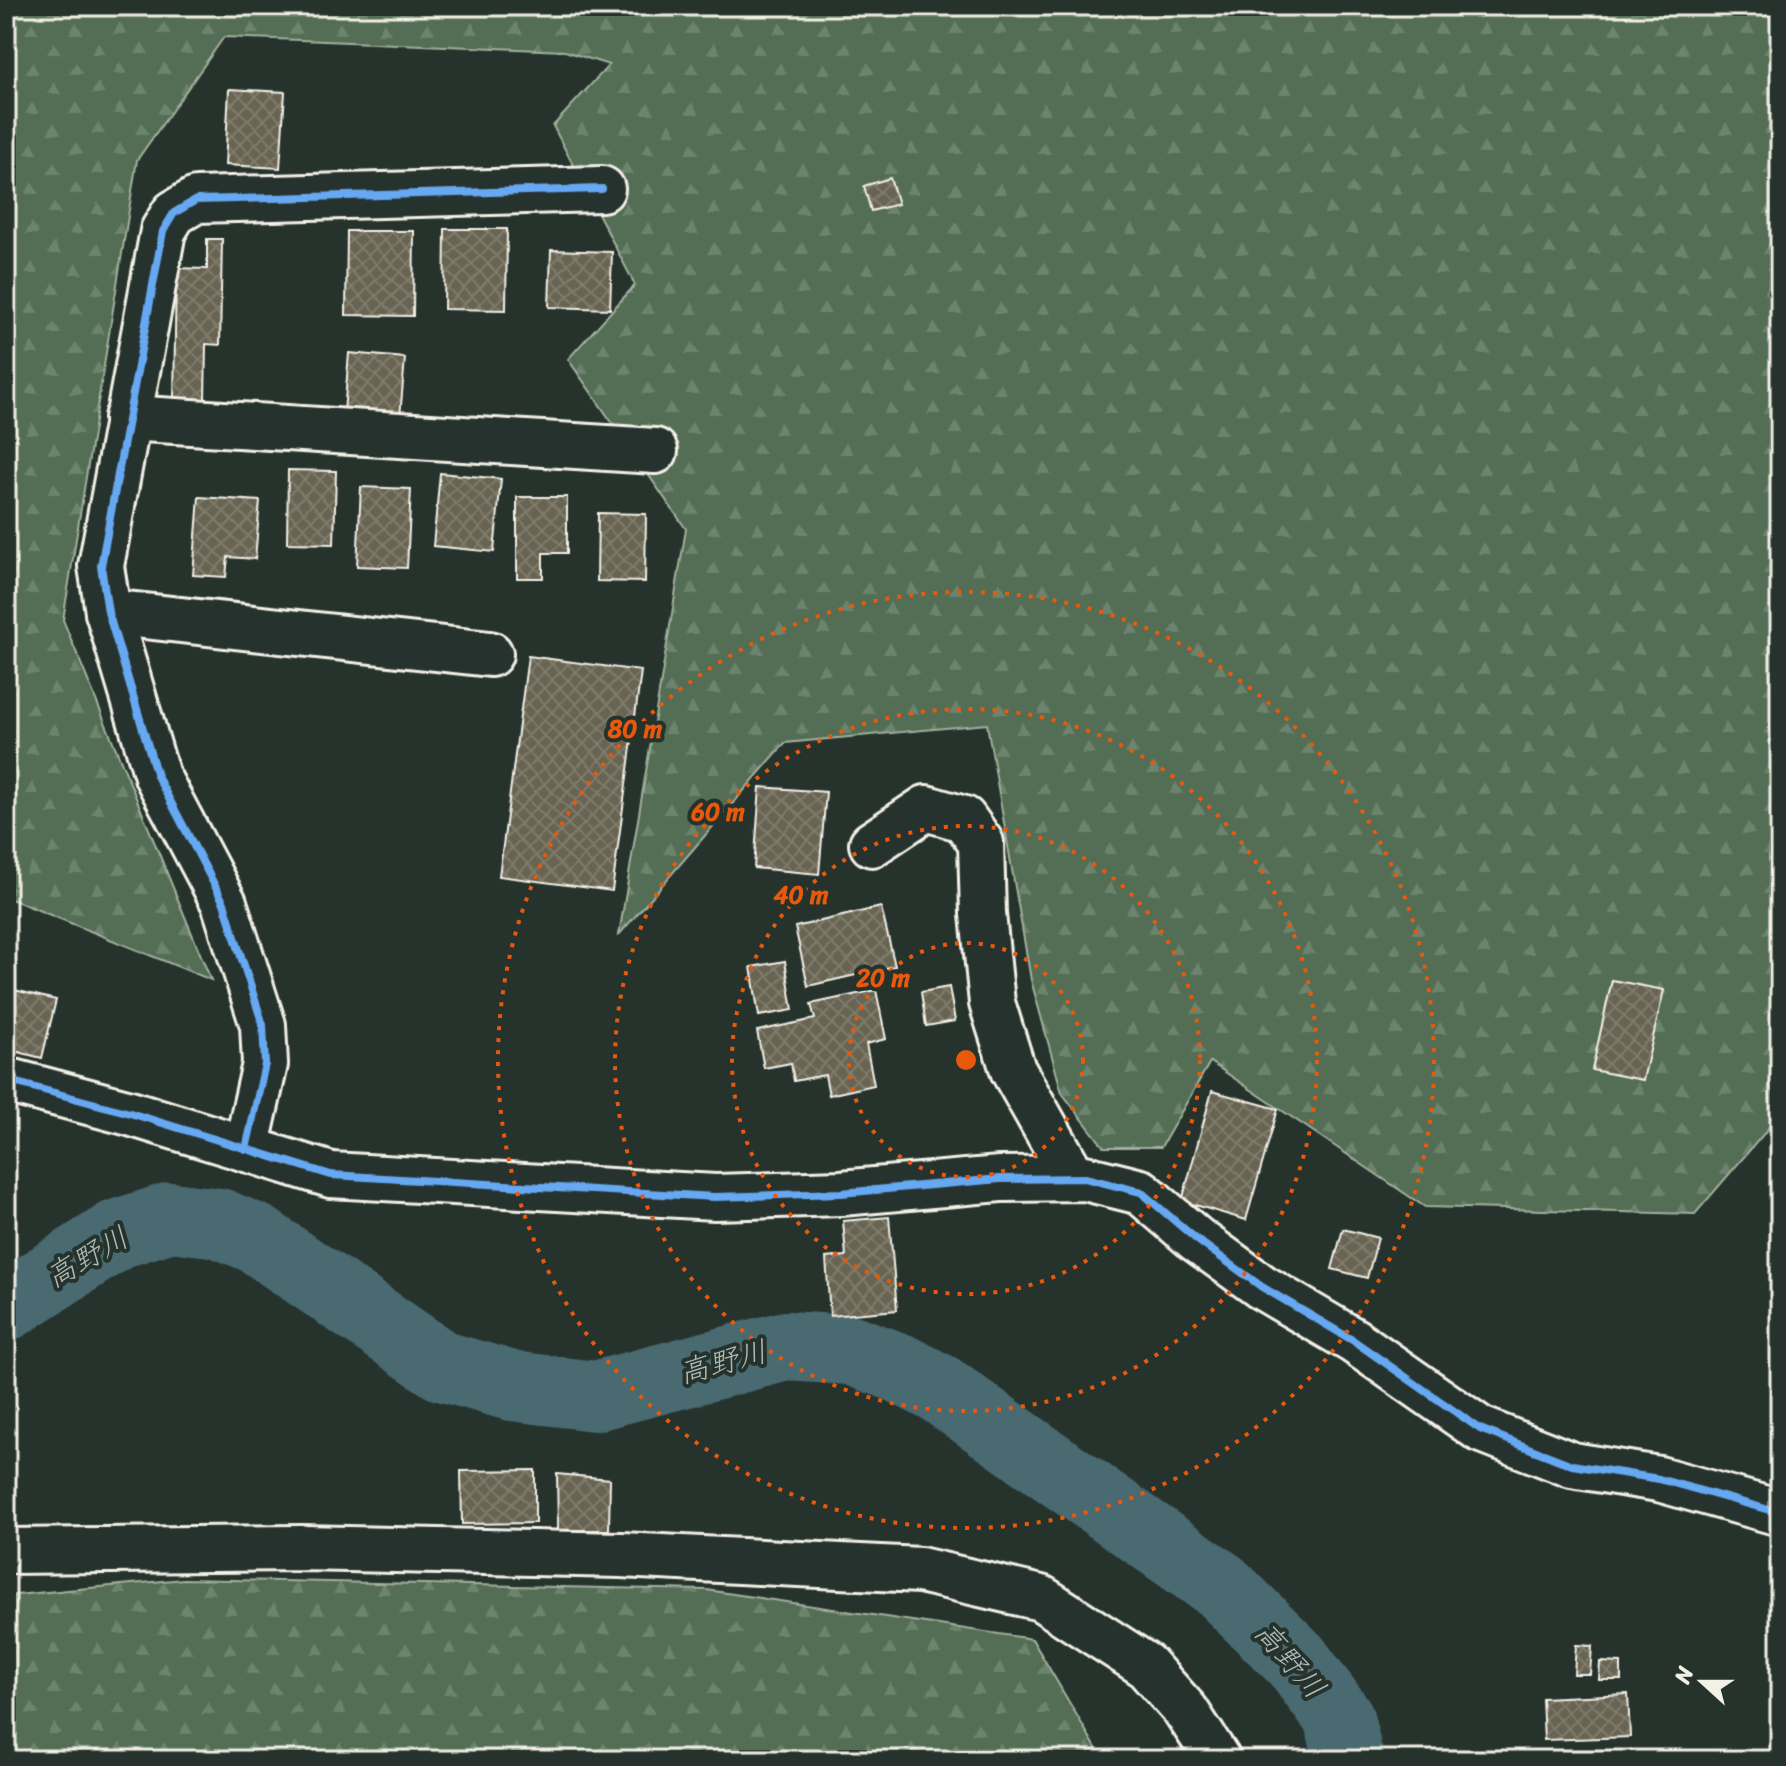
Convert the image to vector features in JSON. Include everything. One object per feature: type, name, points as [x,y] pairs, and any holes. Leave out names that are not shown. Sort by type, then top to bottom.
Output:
[{"type":"street","points":[[246,1149],[265,1064],[263,1025],[224,903],[157,776],[108,612],[101,566],[163,231],[174,213],[196,200],[602,189]]},
{"type":"street","points":[[127,418],[655,451]]},
{"type":"street","points":[[108,612],[490,654]]},
{"type":"street","points":[[872,844],[926,808],[964,819],[981,843],[983,914],[992,1003],[1013,1070],[1074,1178]]},
{"type":"street","points":[[6,1080],[331,1175],[715,1197],[841,1193],[1000,1179],[1074,1178],[1141,1192],[1196,1239],[1262,1287],[1354,1341],[1480,1429],[1572,1465],[1659,1479],[1780,1513]]},
{"type":"street","points":[[6,1551],[302,1548],[621,1555],[920,1570],[1041,1598],[1145,1665],[1186,1711],[1218,1760]]},
{"type":"green space","points":[[6,6],[1780,6],[1780,1115],[1695,1214],[1425,1207],[1210,1062],[1161,1147],[1104,1147],[1062,1093],[1031,980],[987,724],[785,743],[619,935],[686,529],[568,359],[635,285],[553,126],[609,65],[565,51],[224,37],[137,160],[63,620],[211,980],[6,897]]},
{"type":"green space","points":[[184,1579],[707,1590],[1032,1639],[1103,1760],[6,1760],[6,1596]]},
{"type":"building","points":[[229,89],[285,92],[280,168],[225,165]]},
{"type":"building","points":[[890,178],[898,204],[871,211],[864,186]]},
{"type":"building","points":[[445,229],[507,229],[506,310],[444,309]]},
{"type":"building","points":[[347,231],[414,231],[413,316],[346,315]]},
{"type":"building","points":[[207,239],[222,239],[220,345],[206,344],[205,401],[174,401],[176,268],[207,269]]},
{"type":"building","points":[[551,250],[612,252],[610,309],[549,307]]},
{"type":"building","points":[[349,353],[405,358],[399,429],[343,424]]},
{"type":"building","points":[[288,470],[336,471],[334,544],[287,543]]},
{"type":"building","points":[[440,473],[501,479],[494,552],[433,546]]},
{"type":"building","points":[[361,487],[411,489],[407,568],[357,566]]},
{"type":"building","points":[[199,497],[260,501],[255,559],[228,557],[226,577],[193,575]]},
{"type":"building","points":[[517,497],[567,497],[567,553],[543,553],[543,578],[517,578]]},
{"type":"building","points":[[598,513],[646,514],[645,582],[597,581]]},
{"type":"building","points":[[528,656],[641,671],[612,891],[499,876]]},
{"type":"building","points":[[760,787],[826,792],[819,874],[754,868]]},
{"type":"building","points":[[881,907],[895,966],[808,986],[795,927]]},
{"type":"building","points":[[785,961],[793,1010],[759,1016],[751,967]]},
{"type":"building","points":[[1612,980],[1664,990],[1643,1080],[1592,1070]]},
{"type":"building","points":[[949,987],[955,1021],[926,1026],[921,992]]},
{"type":"building","points":[[6,988],[56,1000],[42,1058],[6,1049]]},
{"type":"building","points":[[876,990],[886,1039],[866,1044],[874,1085],[829,1095],[825,1075],[794,1081],[791,1063],[764,1068],[757,1031],[815,1019],[811,1004]]},
{"type":"building","points":[[1212,1091],[1278,1109],[1246,1220],[1182,1201]]},
{"type":"building","points":[[889,1217],[897,1310],[830,1316],[826,1258],[846,1256],[843,1221]]},
{"type":"building","points":[[1343,1229],[1378,1238],[1367,1278],[1332,1269]]},
{"type":"building","points":[[535,1470],[535,1523],[462,1524],[461,1471]]},
{"type":"building","points":[[557,1474],[610,1479],[609,1530],[558,1530]]},
{"type":"building","points":[[1576,1645],[1592,1646],[1590,1674],[1574,1674]]},
{"type":"building","points":[[1600,1662],[1621,1663],[1621,1680],[1599,1680]]},
{"type":"building","points":[[1628,1694],[1630,1737],[1544,1740],[1542,1698]]},
{"type":"waterway","name":"高野川","points":[[6,1306],[118,1234],[171,1217],[219,1223],[257,1239],[442,1366],[512,1386],[595,1396],[786,1346],[851,1350],[897,1367],[940,1389],[1221,1586],[1296,1660],[1339,1718],[1349,1760]]},
{"type":"cycle path","points":[[246,1149],[265,1064],[263,1025],[224,903],[157,776],[108,612],[101,566],[163,231],[174,213],[196,200],[602,189]]},
{"type":"cycle path","points":[[6,1080],[130,1113],[331,1175],[715,1197],[841,1193],[1000,1179],[1085,1178],[1141,1192],[1196,1239],[1262,1287],[1354,1341],[1480,1429],[1572,1465],[1659,1479],[1780,1513]]}]
